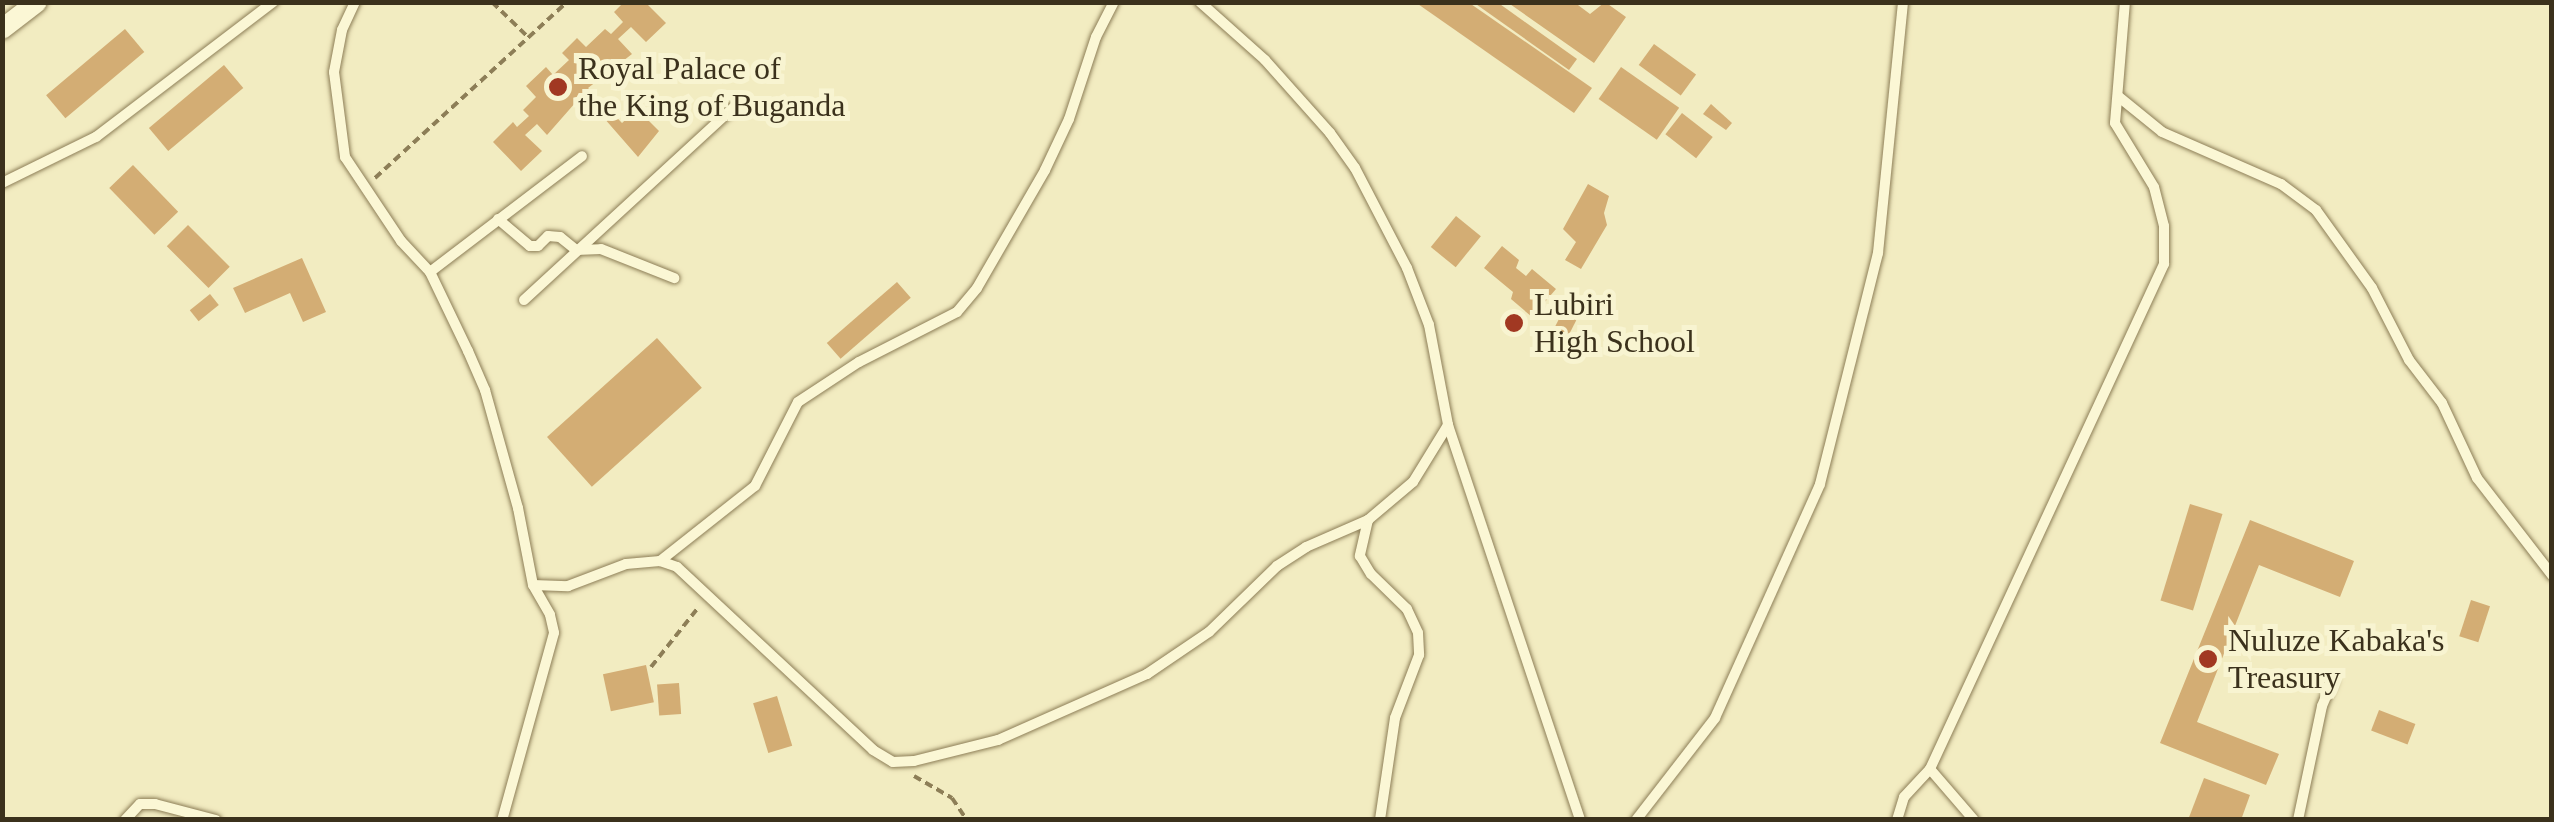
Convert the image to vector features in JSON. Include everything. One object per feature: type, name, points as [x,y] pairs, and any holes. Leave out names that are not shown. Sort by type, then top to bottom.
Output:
[{"type":"street","points":[[2,30],[37,2]]},
{"type":"lane","points":[[2,183],[96,137],[272,2]]},
{"type":"lane","points":[[355,2],[342,30],[334,72],[345,157],[364,188],[430,272],[485,390],[518,508],[534,586],[550,615],[554,633],[502,820]]},
{"type":"lane","points":[[660,561],[755,486],[798,402],[859,362],[957,312],[977,288],[1069,120],[1096,36],[1114,2]]},
{"type":"lane","points":[[1200,2],[1265,60],[1356,168],[1407,268],[1429,325],[1448,425],[1580,820]]},
{"type":"lane","points":[[1636,820],[1715,718],[1820,484],[1878,254],[1904,2]]},
{"type":"lane","points":[[1897,820],[1904,797],[1930,770],[2164,264],[2164,226],[2154,187],[2115,123],[2125,2]]},
{"type":"lane","points":[[2119,97],[2162,132],[2281,184],[2316,210],[2372,288],[2409,360],[2442,403],[2477,478],[2552,575]]},
{"type":"lane","points":[[524,300],[734,107]]},
{"type":"lane","points":[[430,272],[582,156]]},
{"type":"lane","points":[[498,219],[530,246],[538,246],[548,236],[560,237],[576,250],[601,249],[674,278]]},
{"type":"lane","points":[[534,586],[568,586],[593,579],[612,567],[660,561],[677,567],[846,725],[893,762],[998,740],[1147,674],[1209,632],[1277,566],[1306,547],[1368,520],[1413,482],[1448,425]]},
{"type":"lane","points":[[1368,520],[1360,556],[1371,574],[1408,610],[1418,632],[1418,655],[1395,718],[1380,820]]},
{"type":"lane","points":[[2298,820],[2322,706],[2333,680]]},
{"type":"lane","points":[[1930,770],[1974,820]]},
{"type":"lane","points":[[125,820],[140,804],[216,820]]},
{"type":"path","points":[[492,2],[528,38]]},
{"type":"path","points":[[364,188],[568,2]]},
{"type":"path","points":[[652,667],[709,594]]},
{"type":"path","points":[[893,762],[952,798],[967,820]]},
{"type":"building","name":"Royal Palace of the King of Buganda","points":[[624,2],[645,2],[666,23],[646,42],[631,27],[618,39],[632,54],[588,88],[622,123],[632,114],[637,119],[642,114],[659,131],[638,157],[583,94],[547,135],[537,124],[525,135],[542,151],[521,171],[493,142],[513,122],[517,127],[529,116],[523,110],[536,97],[526,86],[546,67],[553,75],[569,60],[562,53],[577,38],[586,47],[605,29],[611,34],[623,22],[614,12]]},
{"type":"building","points":[[1415,2],[1468,2],[1592,88],[1574,113]]},
{"type":"building","points":[[1473,2],[1497,2],[1577,59],[1569,70]]},
{"type":"building","points":[[1507,2],[1574,2],[1590,14],[1605,2],[1626,17],[1594,63]]},
{"type":"building","points":[[125,29],[144,52],[65,118],[46,95]]},
{"type":"building","points":[[1654,44],[1696,75],[1681,96],[1639,65]]},
{"type":"building","points":[[224,65],[243,88],[168,151],[149,128]]},
{"type":"building","points":[[1621,67],[1679,108],[1657,140],[1599,99]]},
{"type":"building","points":[[1711,104],[1732,123],[1726,130],[1703,114]]},
{"type":"building","points":[[1682,113],[1713,137],[1696,158],[1665,134]]},
{"type":"building","points":[[133,165],[178,212],[154,235],[109,188]]},
{"type":"building","points":[[1588,184],[1609,196],[1604,213],[1607,225],[1581,269],[1565,260],[1576,242],[1563,229]]},
{"type":"building","points":[[1456,216],[1481,236],[1456,267],[1431,247]]},
{"type":"building","points":[[188,225],[230,267],[209,288],[167,246]]},
{"type":"building","points":[[1502,246],[1519,260],[1516,268],[1526,276],[1532,269],[1556,289],[1532,317],[1511,299],[1513,292],[1484,268]]},
{"type":"building","points":[[302,258],[326,312],[303,322],[290,293],[245,313],[233,288]]},
{"type":"building","points":[[897,282],[911,298],[841,359],[827,343]]},
{"type":"building","points":[[210,294],[219,305],[199,321],[190,310]]},
{"type":"building","points":[[1562,313],[1576,320],[1567,339],[1552,332]]},
{"type":"building","points":[[657,338],[702,388],[592,487],[547,437]]},
{"type":"building","points":[[2190,504],[2223,514],[2193,611],[2160,601]]},
{"type":"building","name":"Nuluze Kabaka's Treasury","points":[[2250,520],[2354,561],[2340,597],[2259,565],[2197,722],[2279,754],[2266,785],[2160,743]]},
{"type":"building","points":[[2471,600],[2490,606],[2478,642],[2459,636]]},
{"type":"building","points":[[646,665],[654,702],[611,711],[603,674]]},
{"type":"building","points":[[679,683],[681,714],[659,715],[657,685]]},
{"type":"building","points":[[777,696],[792,746],[768,753],[753,703]]},
{"type":"building","points":[[2379,710],[2415,724],[2408,745],[2371,731]]},
{"type":"building","points":[[2204,778],[2250,795],[2241,820],[2188,820]]},
{"type":"place","name":"Royal Palace of the King of Buganda","points":[[558,87]]},
{"type":"place","name":"Lubiri High School","points":[[1514,323]]},
{"type":"place","name":"Nuluze Kabaka's Treasury","points":[[2208,659]]}]
